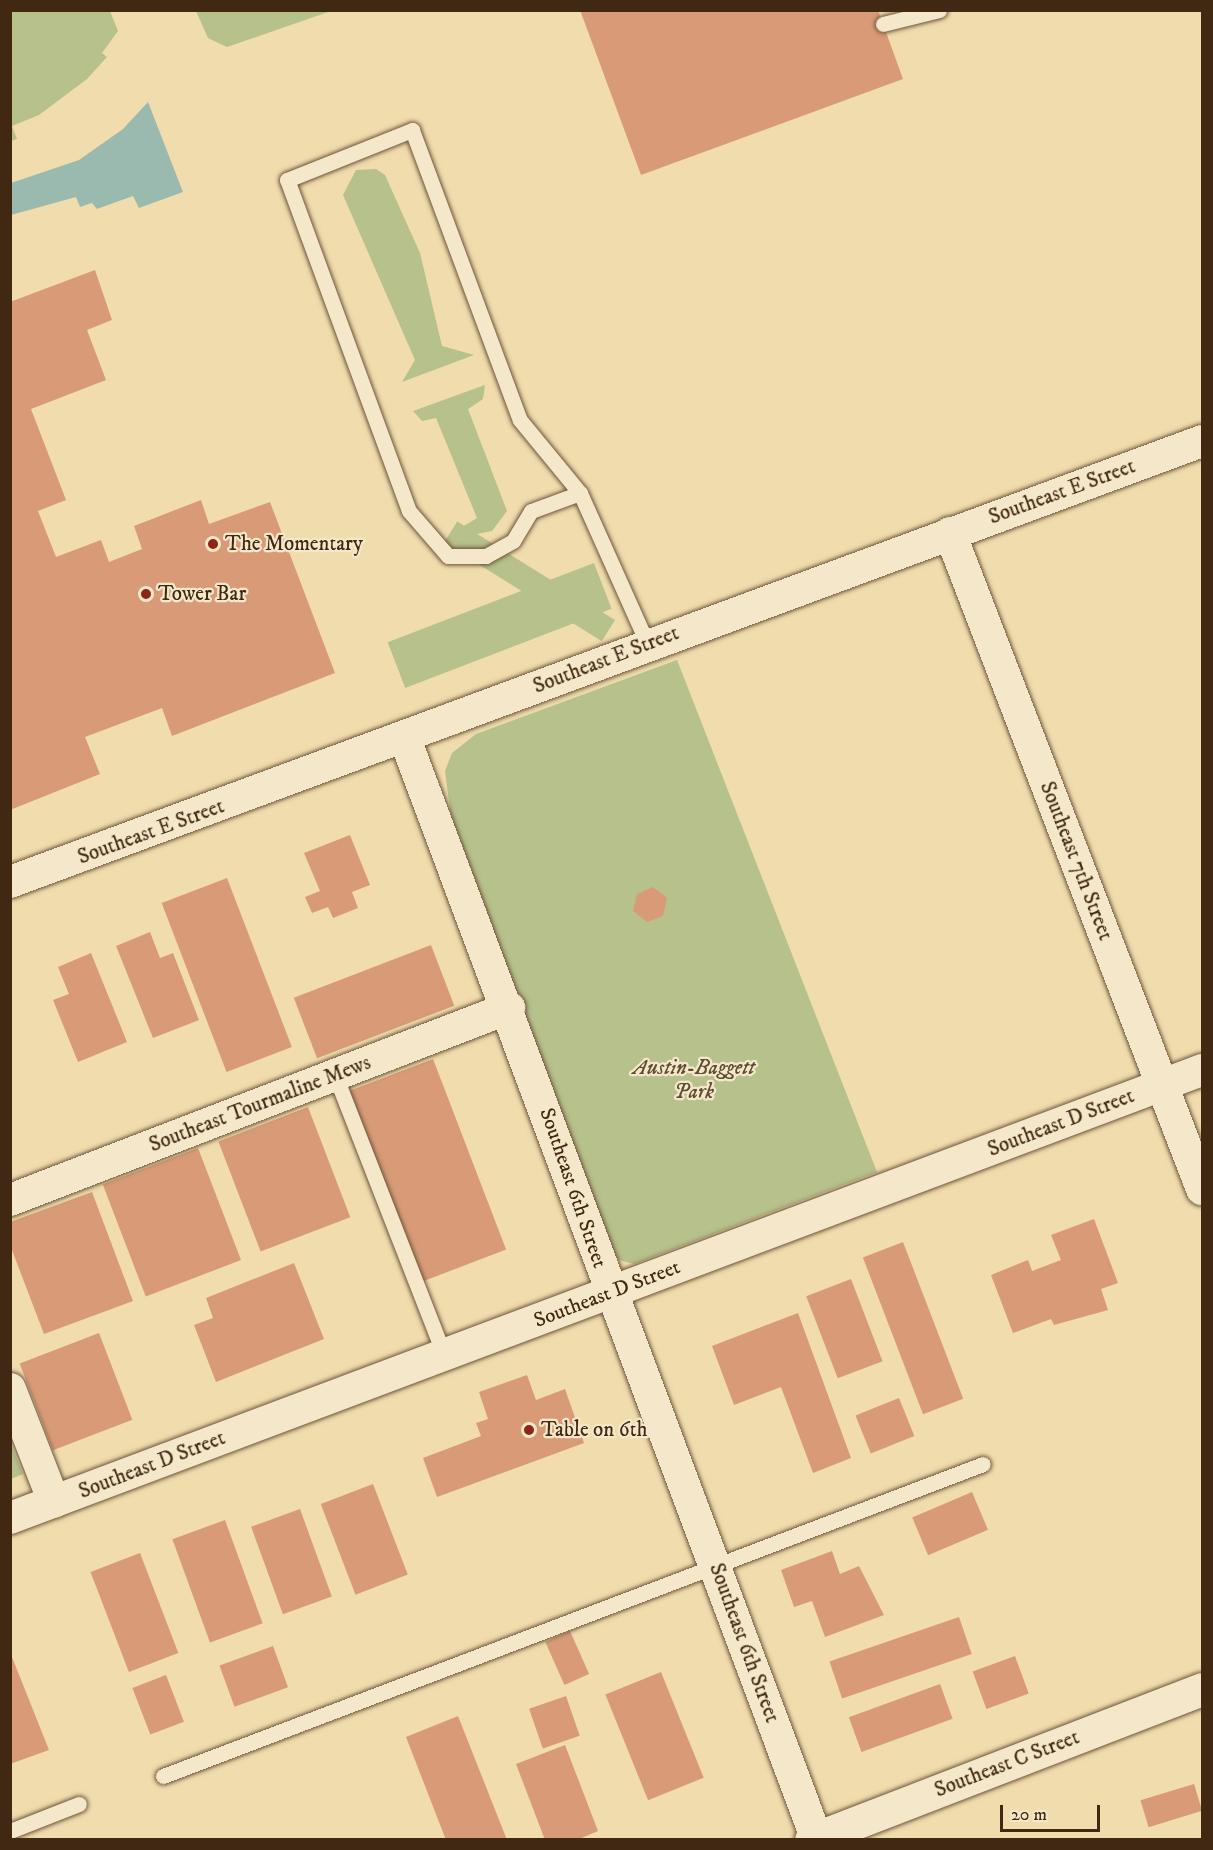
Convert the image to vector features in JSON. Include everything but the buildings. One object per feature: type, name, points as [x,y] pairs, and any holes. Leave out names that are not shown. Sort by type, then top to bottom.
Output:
[{"type":"street","name":"Southeast E Street","points":[[10,882],[405,739],[647,644],[1203,441]]},
{"type":"street","name":"Southeast 7th Street","points":[[950,533],[1203,1189]]},
{"type":"street","name":"Southeast 6th Street","points":[[405,739],[509,1008],[610,1293],[715,1565],[815,1839]]},
{"type":"street","name":"Southeast Tourmaline Mews","points":[[10,1200],[509,1008]]},
{"type":"street","name":"Southeast D Street","points":[[10,1518],[1203,1070]]},
{"type":"street","points":[[10,1389],[54,1502]]},
{"type":"street","name":"Southeast C Street","points":[[815,1839],[1203,1689]]},
{"type":"lane","points":[[883,24],[939,10]]},
{"type":"lane","points":[[580,493],[531,511],[513,541],[486,556],[448,556],[409,511],[287,180],[412,130],[520,420],[580,493],[647,644]]},
{"type":"lane","points":[[335,1075],[444,1355]]},
{"type":"lane","points":[[163,1776],[983,1464]]},
{"type":"lane","points":[[10,1831],[79,1804]]},
{"type":"green space","points":[[11,10],[110,11],[118,31],[102,53],[107,57],[87,79],[39,115],[12,126],[17,139],[11,141]]},
{"type":"green space","points":[[196,10],[331,11],[227,47],[208,38]]},
{"type":"green space","points":[[376,169],[385,175],[420,253],[442,346],[474,355],[402,382],[415,360],[343,195],[356,170]]},
{"type":"green space","points":[[485,385],[483,399],[468,409],[507,511],[492,531],[466,536],[457,530],[477,518],[436,418],[422,421],[413,411]]},
{"type":"green space","points":[[457,521],[615,620],[602,641],[444,543]]},
{"type":"green space","points":[[594,563],[612,609],[405,688],[388,642]]},
{"type":"green space","name":"Austin-Baggett Park","points":[[677,660],[877,1172],[634,1264],[619,1260],[609,1247],[451,817],[445,771],[452,753],[476,734]]},
{"type":"green space","points":[[10,1442],[23,1474],[11,1479],[10,1479]]},
{"type":"water","points":[[148,102],[183,192],[139,208],[133,196],[97,209],[92,203],[80,207],[76,197],[11,215],[11,183],[79,160],[123,129]]},
{"type":"place","name":"The Momentary","points":[[213,544]]},
{"type":"place","name":"Tower Bar","points":[[146,594]]},
{"type":"place","name":"Table on 6th","points":[[529,1430]]}]
